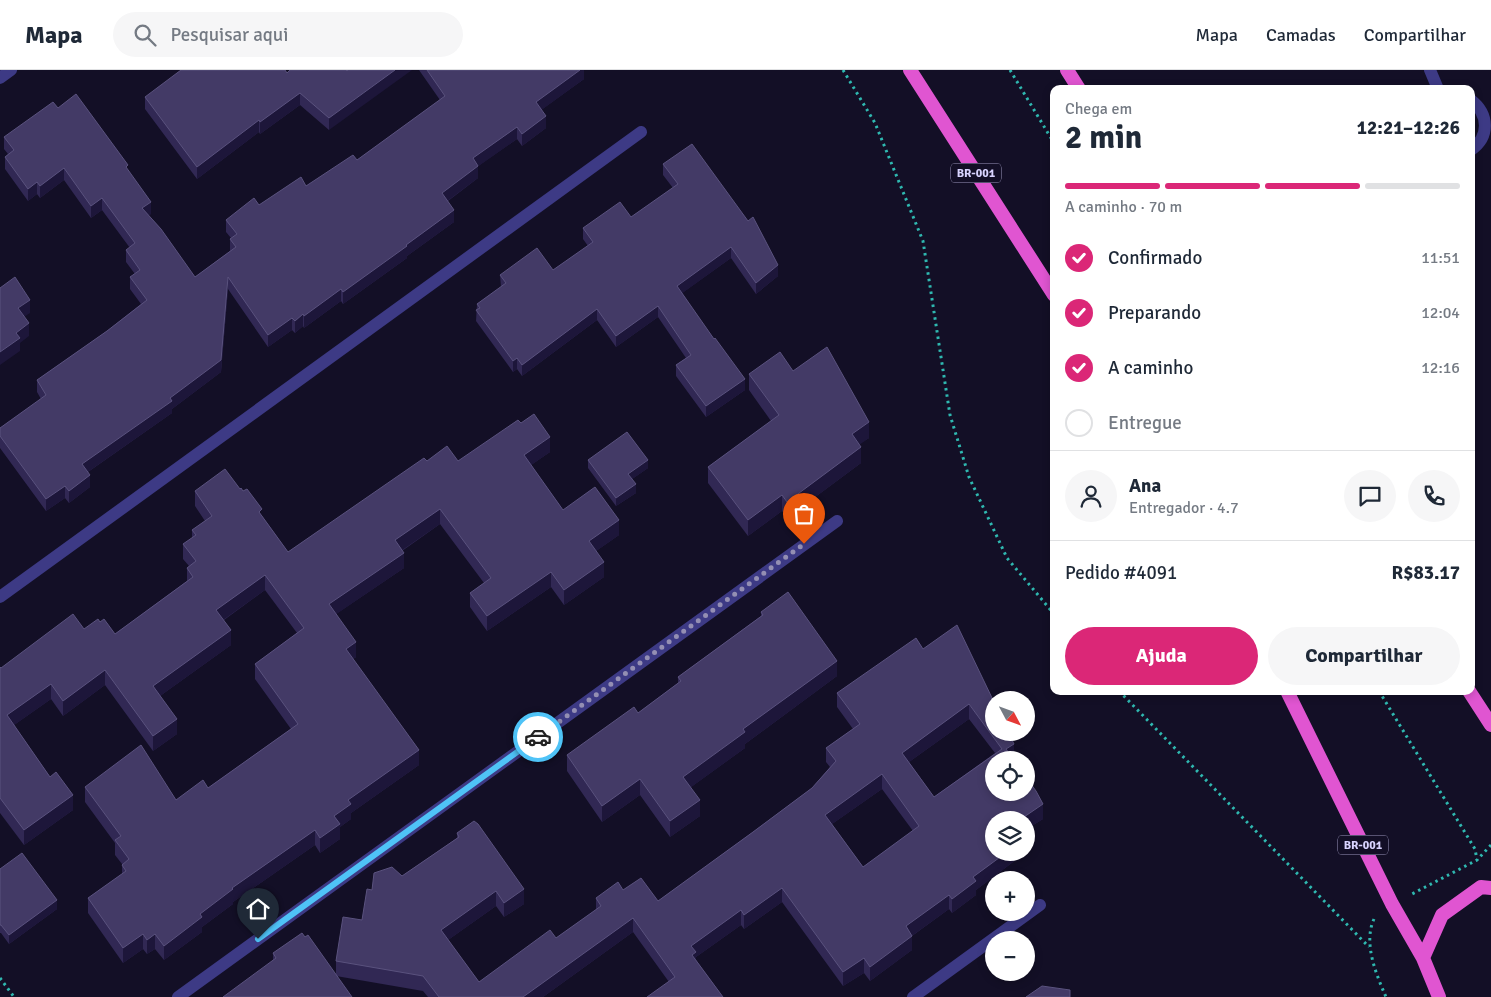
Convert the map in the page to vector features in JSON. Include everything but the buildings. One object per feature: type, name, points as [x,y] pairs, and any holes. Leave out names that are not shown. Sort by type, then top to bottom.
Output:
[{"type":"highway","name":"BR-001","points":[[910,70],[1050,289]]},
{"type":"highway","points":[[1067,70],[1076,85]]},
{"type":"highway","name":"BR-001","points":[[1289,695],[1392,904],[1423,958],[1439,997]]},
{"type":"highway","points":[[1472,695],[1491,725]]},
{"type":"highway","points":[[1423,958],[1442,915],[1481,887],[1491,888]]},
{"type":"street","points":[[0,78],[11,70]]},
{"type":"street","points":[[1430,70],[1436,85]]},
{"type":"street","points":[[1475,104],[1483,112],[1486,121],[1482,139],[1475,146]]},
{"type":"street","points":[[0,597],[641,132]]},
{"type":"street","points":[[178,997],[836,521]]},
{"type":"street","points":[[912,997],[1040,905]]},
{"type":"path","points":[[843,70],[876,123],[923,241],[950,415],[969,477],[1007,558],[1050,609]]},
{"type":"path","points":[[1010,70],[1050,136]]},
{"type":"path","points":[[1124,695],[1369,948]]},
{"type":"path","points":[[1381,695],[1475,849],[1477,860]]},
{"type":"path","points":[[1436,882],[1477,860],[1491,845]]},
{"type":"path","points":[[1369,929],[1369,948],[1386,997]]},
{"type":"path","points":[[0,978],[14,997]]},
{"type":"way so far","points":[[538,737],[804,544]]},
{"type":"route","points":[[258,939],[538,737]]}]
